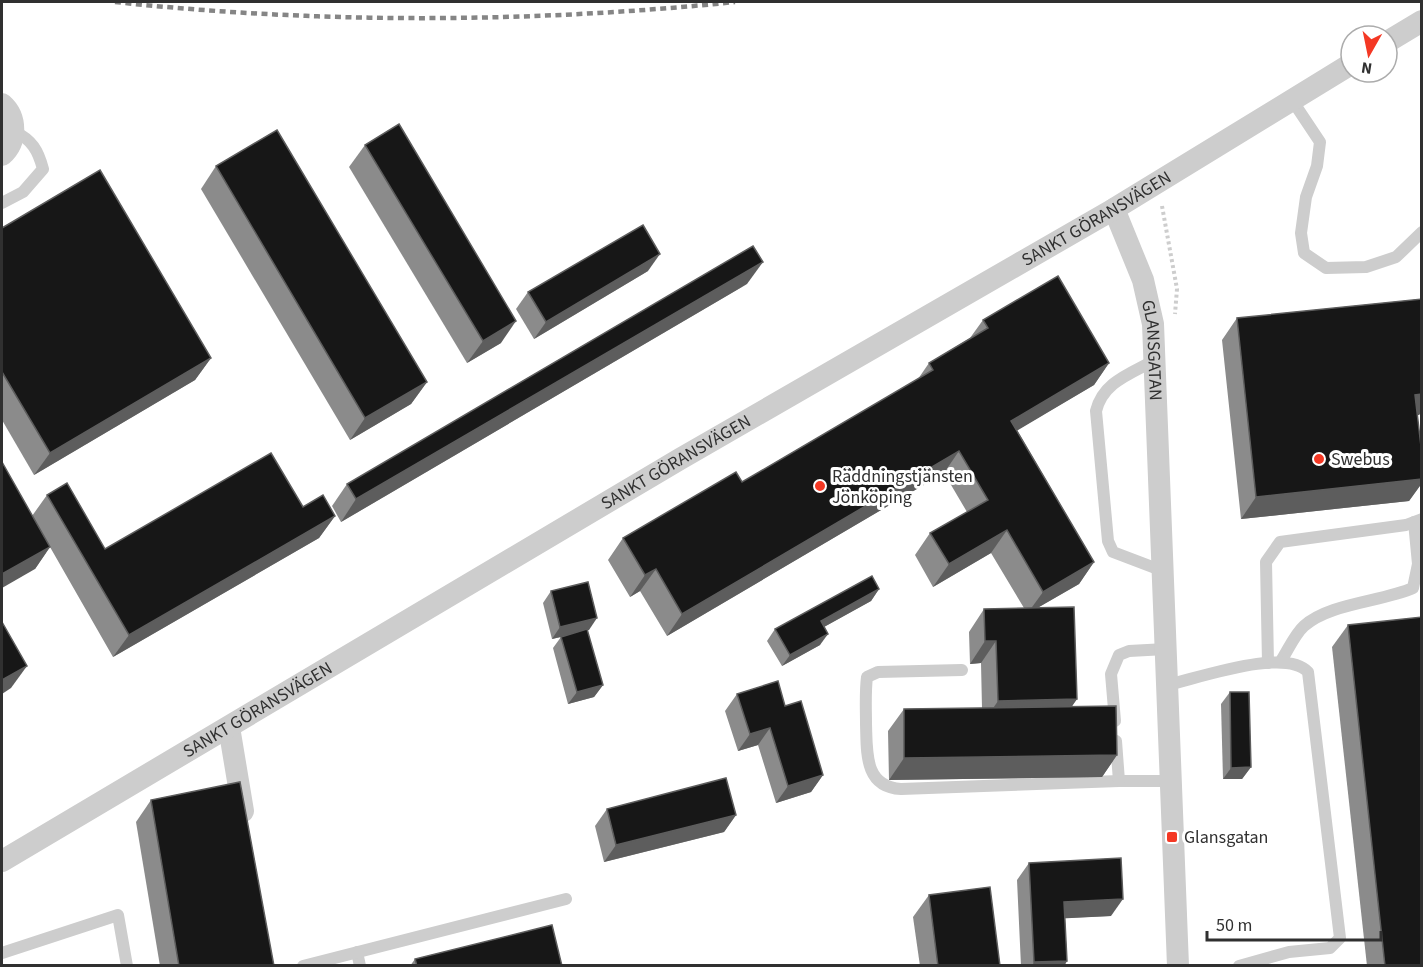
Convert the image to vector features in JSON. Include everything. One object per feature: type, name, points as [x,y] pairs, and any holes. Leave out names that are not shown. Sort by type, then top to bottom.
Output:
[{"type":"street","points":[[1399,35],[1422,21]]},
{"type":"street","name":"SANKT GÖRANSVÄGEN","points":[[2,861],[690,453],[1114,208],[1339,71]]},
{"type":"street","points":[[2,104],[10,111],[14,131],[7,151],[2,155]]},
{"type":"street","name":"GLANSGATAN","points":[[1114,208],[1143,280],[1153,324],[1178,966]]},
{"type":"street","points":[[229,727],[247,829]]},
{"type":"lane","points":[[1292,100],[1320,142],[1317,166],[1306,198],[1301,233],[1304,254],[1326,268],[1366,267],[1396,257],[1422,232]]},
{"type":"lane","points":[[2,203],[23,192],[43,169],[39,152],[29,138],[14,131]]},
{"type":"lane","points":[[1155,360],[1109,386],[1100,396],[1096,411],[1108,541],[1113,552],[1163,572]]},
{"type":"lane","points":[[1418,520],[1418,564],[1413,588],[1397,595],[1338,608],[1304,626],[1275,662],[1266,562],[1280,542],[1418,520]]},
{"type":"lane","points":[[1119,780],[1111,674],[1114,662],[1119,655],[1129,651],[1166,650]]},
{"type":"lane","points":[[1167,685],[1275,662],[1301,664],[1308,672],[1341,938],[1330,948],[1289,952],[1239,966]]},
{"type":"lane","points":[[962,670],[878,672],[867,677],[867,762],[874,777],[882,785],[901,789],[1119,780],[1171,781]]},
{"type":"lane","points":[[303,966],[566,900]]},
{"type":"lane","points":[[2,953],[118,915],[127,966]]},
{"type":"lane","points":[[357,952],[360,966]]},
{"type":"building","points":[[399,124],[516,321],[483,341],[365,145]]},
{"type":"building","points":[[277,130],[427,382],[365,418],[216,166]]},
{"type":"building","points":[[100,170],[211,358],[50,453],[2,372],[2,228]]},
{"type":"building","points":[[643,225],[660,254],[546,322],[528,292]]},
{"type":"building","points":[[753,246],[763,262],[356,499],[347,484]]},
{"type":"building","points":[[1058,276],[1109,363],[1011,421],[1094,562],[1043,592],[1007,530],[949,564],[930,533],[988,500],[959,451],[682,614],[656,569],[645,575],[623,538],[736,472],[742,482],[933,370],[929,363],[988,328],[983,320]]},
{"type":"building","name":"Swebus","points":[[1422,299],[1422,394],[1415,395],[1422,455],[1422,479],[1256,497],[1237,318]]},
{"type":"building","points":[[271,453],[303,507],[323,495],[335,516],[129,635],[47,495],[67,483],[105,549]]},
{"type":"building","points":[[2,462],[50,547],[2,574]]},
{"type":"building","points":[[872,576],[879,589],[821,621],[828,634],[790,655],[775,629]]},
{"type":"building","points":[[588,582],[597,618],[560,627],[551,591]]},
{"type":"building","points":[[1074,607],[1077,699],[998,701],[996,641],[985,641],[984,609]]},
{"type":"building","points":[[1422,617],[1422,966],[1385,966],[1348,625]]},
{"type":"building","points":[[2,622],[27,666],[2,680]]},
{"type":"building","points":[[587,629],[603,685],[577,692],[561,637]]},
{"type":"building","points":[[778,681],[785,706],[801,701],[823,775],[788,786],[770,728],[750,734],[737,694]]},
{"type":"building","points":[[1230,692],[1249,692],[1251,767],[1231,768]]},
{"type":"building","points":[[1116,706],[1117,755],[904,758],[904,709]]},
{"type":"building","points":[[726,778],[736,815],[616,845],[607,809]]},
{"type":"building","points":[[240,782],[274,966],[179,966],[151,800]]},
{"type":"building","points":[[1121,858],[1123,899],[1064,902],[1067,961],[1034,962],[1029,863]]},
{"type":"building","points":[[990,887],[1000,966],[938,966],[929,895]]},
{"type":"building","points":[[552,925],[562,966],[417,966],[415,959]]},
{"type":"railway","points":[[115,2],[270,14],[425,18],[581,14],[735,2]]},
{"type":"place","name":"Swebus","points":[[1319,459]]},
{"type":"place","name":"Räddningstjänsten Jönköping","points":[[820,486]]},
{"type":"place","name":"Glansgatan","points":[[1172,837]]}]
